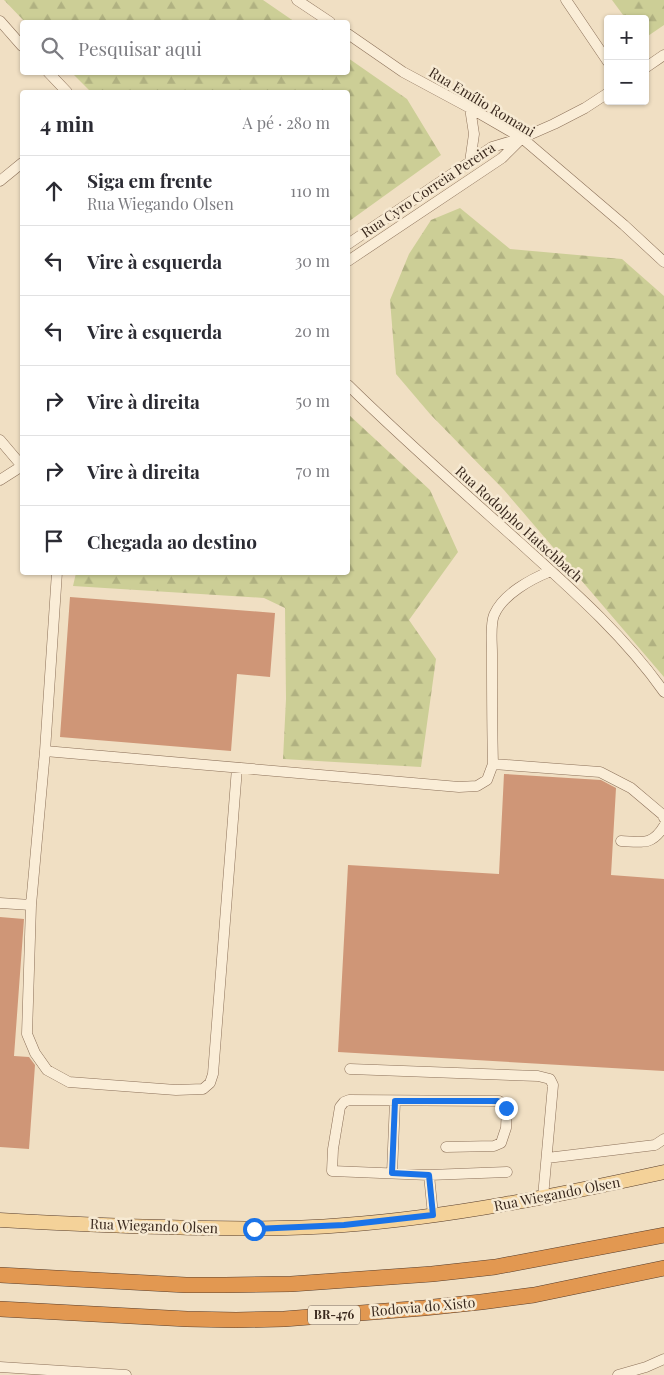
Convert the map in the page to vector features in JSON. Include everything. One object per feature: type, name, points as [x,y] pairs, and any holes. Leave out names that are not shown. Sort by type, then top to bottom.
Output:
[{"type":"highway","points":[[0,1275],[186,1285],[291,1284],[432,1274],[494,1267],[664,1236]]},
{"type":"highway","name":"Rodovia do Xisto","points":[[0,1309],[187,1319],[284,1319],[490,1301],[534,1295],[664,1268]]},
{"type":"main road","name":"Rua Wiegando Olsen","points":[[0,1220],[144,1227],[254,1229],[344,1225],[433,1215],[543,1197],[664,1172]]},
{"type":"street","points":[[297,0],[327,20]]},
{"type":"street","points":[[566,0],[607,60]]},
{"type":"street","points":[[0,22],[20,44]]},
{"type":"street","name":"Rua Emílio Romani","points":[[350,35],[403,72],[522,138],[664,262]]},
{"type":"street","points":[[649,65],[664,55]]},
{"type":"street","points":[[51,75],[64,90]]},
{"type":"street","name":"Rua Cyro Correia Pereira","points":[[350,243],[492,147],[522,138],[571,116],[604,95]]},
{"type":"street","points":[[470,108],[474,134],[470,162]]},
{"type":"street","name":"Rua Cyro Correia Pereira","points":[[350,260],[502,158],[522,138]]},
{"type":"street","points":[[0,181],[20,165]]},
{"type":"street","name":"Rua Rodolpho Hatschbach","points":[[350,387],[551,571],[609,627],[632,651],[664,692]]},
{"type":"street","points":[[0,440],[20,464]]},
{"type":"street","points":[[0,480],[20,467]]},
{"type":"street","points":[[45,751],[459,787],[477,786],[487,780],[493,764],[492,627],[494,616],[504,600],[534,578],[551,571]]},
{"type":"street","points":[[57,575],[45,751],[31,905],[26,1034],[35,1053],[47,1070],[69,1082],[176,1090],[203,1089],[210,1083],[213,1074],[237,768]]},
{"type":"street","points":[[493,764],[600,772],[631,788],[663,815],[664,818]]},
{"type":"street","points":[[621,841],[648,842],[659,835],[664,826]]},
{"type":"street","points":[[0,903],[31,905]]},
{"type":"street","points":[[350,1070],[538,1076],[550,1079],[553,1085],[543,1197]]},
{"type":"street","points":[[446,1147],[494,1146],[500,1143],[506,1128],[506,1108],[498,1101],[349,1100],[340,1107],[332,1171],[429,1175],[508,1172]]},
{"type":"street","points":[[392,1173],[395,1101]]},
{"type":"street","points":[[546,1158],[655,1144],[664,1139]]},
{"type":"street","points":[[429,1175],[433,1215]]},
{"type":"street","points":[[618,1375],[646,1367],[664,1359]]},
{"type":"street","points":[[0,1367],[126,1375]]},
{"type":"green space","points":[[4,0],[263,0],[292,20],[23,20]]},
{"type":"green space","points":[[612,0],[664,0],[664,25],[649,35],[649,15],[623,15]]},
{"type":"green space","points":[[350,59],[407,99],[441,155],[350,221],[350,90],[89,90],[74,75],[350,75]]},
{"type":"green space","points":[[460,208],[510,249],[622,259],[664,296],[664,677],[504,490],[430,414],[396,374],[390,300],[409,254],[431,220]]},
{"type":"green space","points":[[350,416],[430,490],[458,552],[409,620],[436,659],[421,767],[283,759],[286,699],[285,608],[264,598],[73,586],[76,575],[350,575]]},
{"type":"building","points":[[70,597],[275,613],[270,677],[237,674],[231,751],[60,737]]},
{"type":"building","points":[[504,774],[601,780],[616,788],[611,875],[664,879],[664,1071],[338,1052],[348,865],[499,874]]},
{"type":"building","points":[[0,917],[24,919],[14,1056],[29,1057],[35,1065],[29,1149],[0,1147]]},
{"type":"route","points":[[254,1229],[344,1225],[433,1215],[429,1175],[392,1173],[395,1101],[498,1101],[506,1108]]}]
